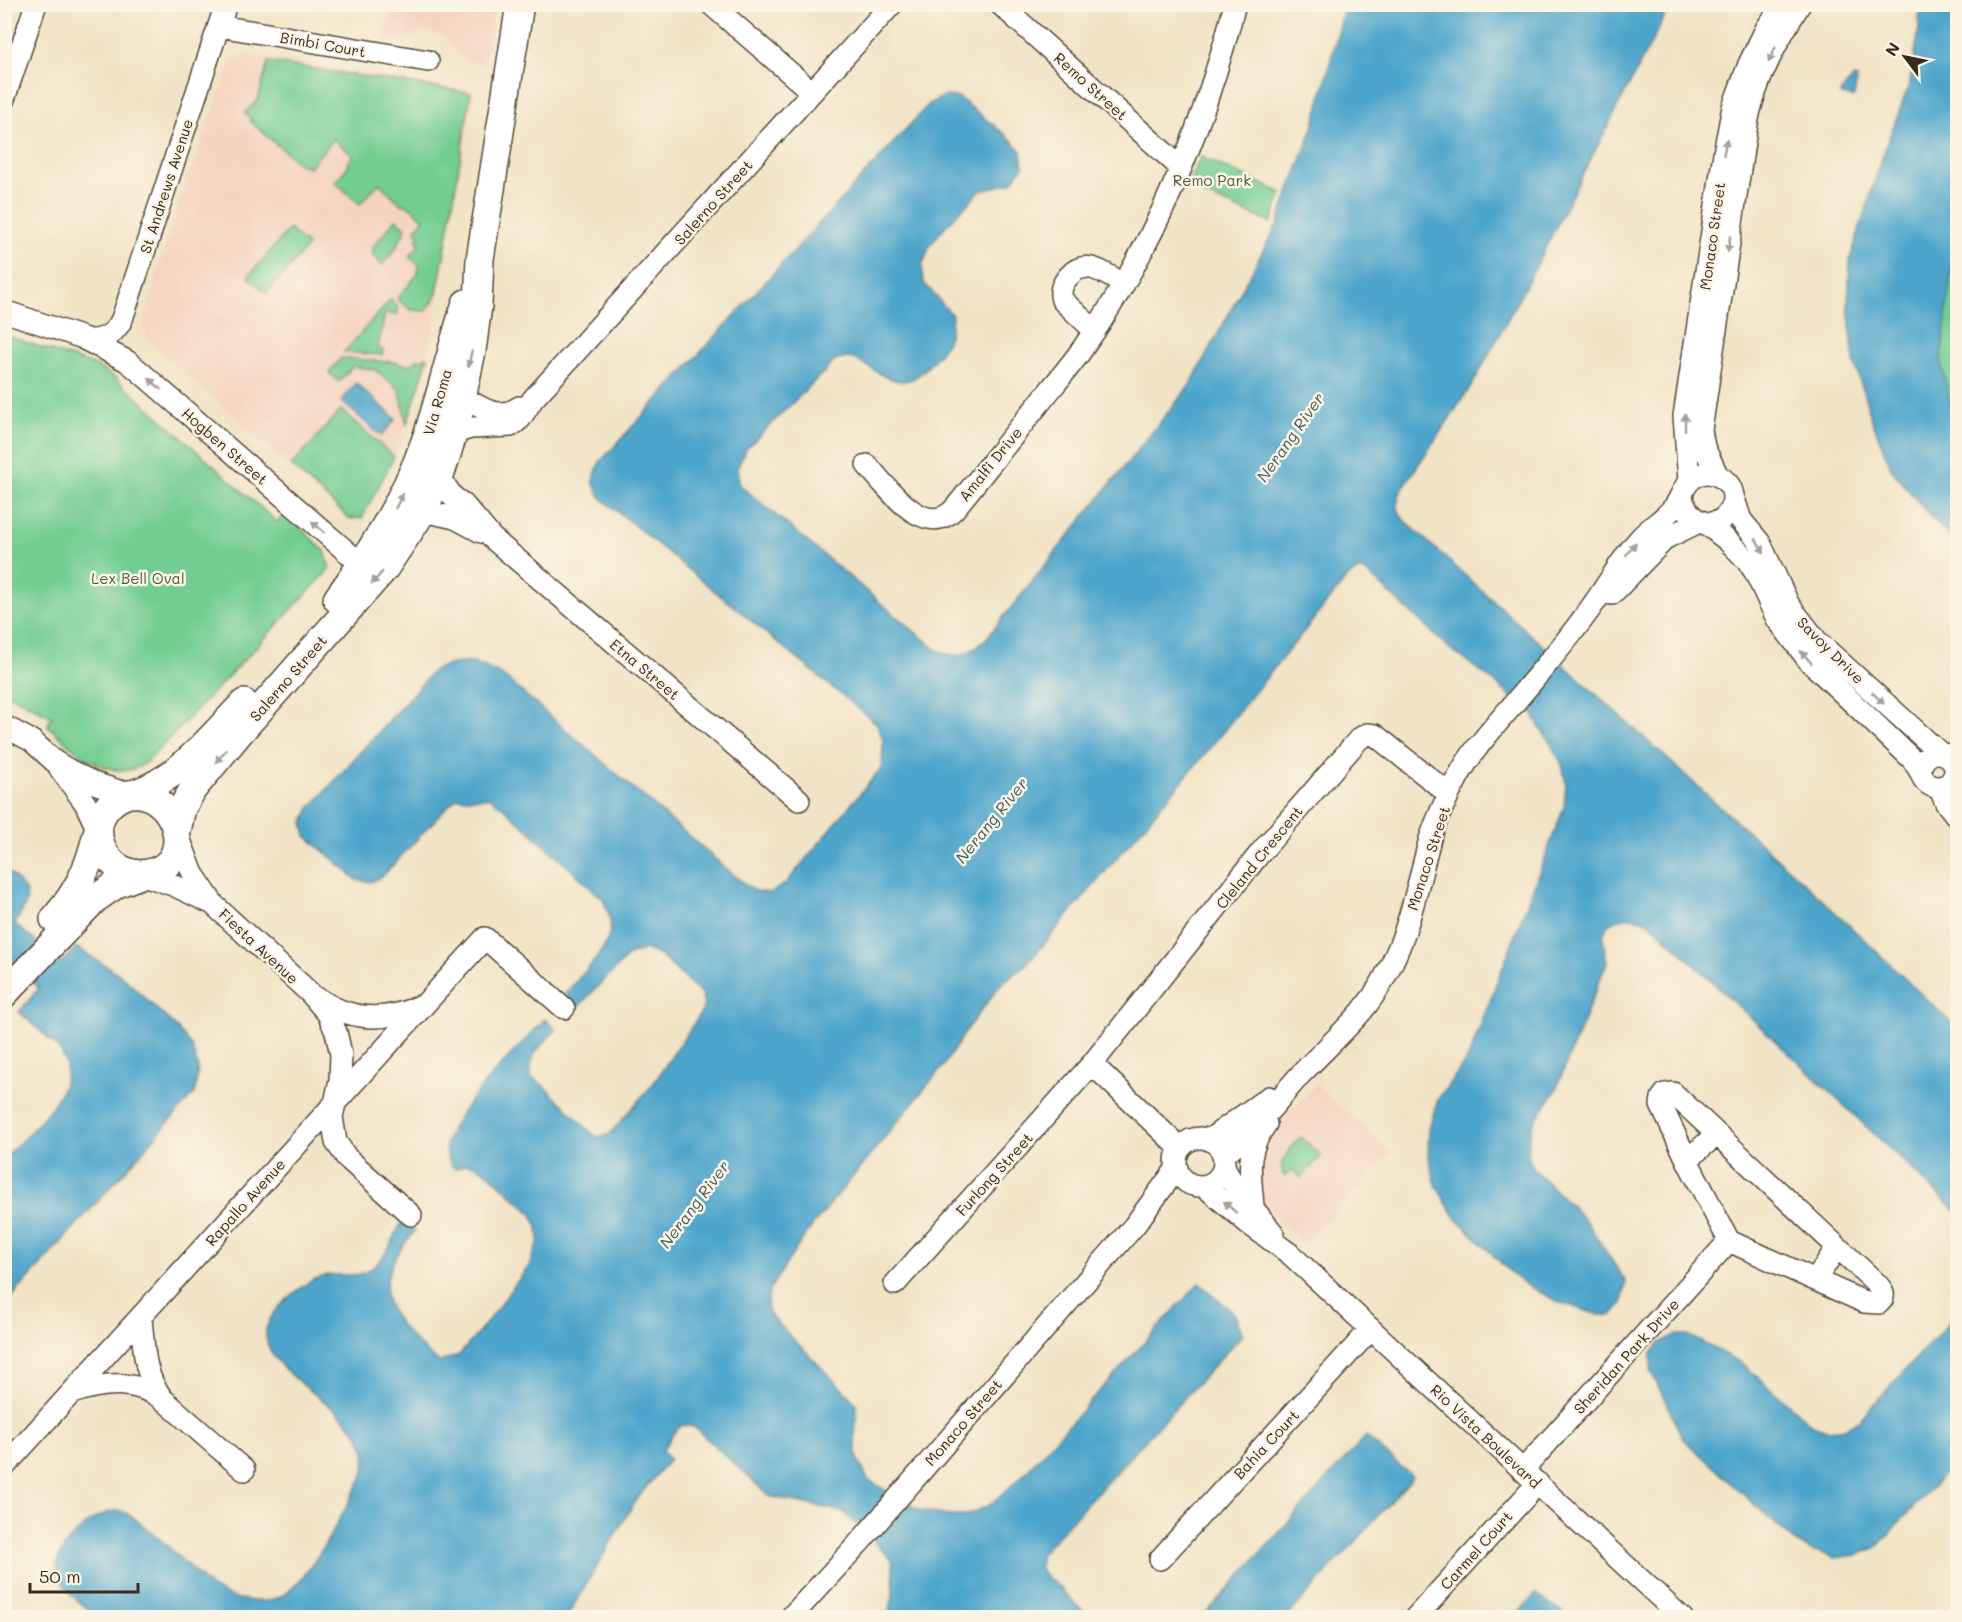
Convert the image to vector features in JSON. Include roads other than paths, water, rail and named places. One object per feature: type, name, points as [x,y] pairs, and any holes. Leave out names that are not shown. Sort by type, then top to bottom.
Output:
[{"type":"main road","name":"Via Roma","points":[[417,521],[439,477],[458,415],[478,305],[480,260],[520,4]]},
{"type":"main road","name":"Via Roma","points":[[379,538],[417,462],[458,415],[458,327],[480,260]]},
{"type":"main road","name":"Salerno Street","points":[[177,833],[182,808],[193,789],[241,731],[385,568],[417,521]]},
{"type":"main road","name":"Salerno Street","points":[[130,794],[156,785],[188,760],[253,694],[308,634],[362,565],[379,538]]},
{"type":"main road","points":[[11,977],[42,944],[94,899],[117,884],[141,874],[156,871],[165,865],[176,847],[177,833],[169,813],[158,802],[146,796],[130,794],[115,800],[106,807],[100,819],[89,864],[82,880],[42,944]]},
{"type":"main road","points":[[97,831],[100,846],[109,858],[122,868],[141,874]]},
{"type":"street","points":[[4,99],[36,4]]},
{"type":"street","name":"St Andrews Avenue","points":[[80,338],[93,341],[106,337],[115,330],[122,319],[226,4]]},
{"type":"street","name":"Salerno Street","points":[[458,415],[471,428],[511,426],[520,419],[533,399],[892,4]]},
{"type":"street","name":"Remo Street","points":[[1000,4],[1181,168]]},
{"type":"street","name":"Amalfi Drive","points":[[867,465],[903,503],[918,515],[933,519],[948,516],[1080,353],[1124,285],[1151,237],[1181,168],[1221,60],[1235,4]]},
{"type":"street","name":"Monaco Street","points":[[1717,474],[1704,447],[1698,391],[1724,153],[1733,107],[1749,64],[1766,29],[1785,4]]},
{"type":"street","name":"Monaco Street","points":[[790,1617],[858,1544],[1134,1226],[1187,1171],[1213,1182],[1220,1175],[1219,1154],[1363,1010],[1389,966],[1402,938],[1430,840],[1449,794],[1472,755],[1587,615],[1629,550],[1672,510],[1685,488],[1684,416],[1698,391],[1749,112],[1781,35],[1800,4]]},
{"type":"street","points":[[713,6],[812,92]]},
{"type":"street","name":"Bimbi Court","points":[[219,26],[428,62]]},
{"type":"street","points":[[1095,331],[1062,300],[1060,292],[1064,283],[1075,270],[1083,266],[1092,268],[1124,285]]},
{"type":"street","name":"Hogben Street","points":[[4,311],[80,338],[127,361],[362,565]]},
{"type":"street","name":"Salerno Street","points":[[458,415],[513,412],[533,399]]},
{"type":"street","points":[[1707,472],[1717,474],[1725,479],[1730,487],[1732,504],[1722,518],[1702,522],[1690,516],[1684,507],[1685,488],[1697,475],[1707,472]]},
{"type":"street","name":"Etna Street","points":[[439,477],[453,497],[492,538],[799,800]]},
{"type":"street","name":"Savoy Drive","points":[[1732,496],[1741,520],[1760,543],[1789,605],[1802,624],[1950,768]]},
{"type":"street","name":"Etna Street","points":[[417,521],[455,518],[492,538]]},
{"type":"street","name":"Monaco Street","points":[[1587,615],[1600,606],[1666,538],[1702,522]]},
{"type":"street","name":"Savoy Drive","points":[[1702,522],[1738,550],[1747,560],[1777,619],[1809,661],[1913,760],[1921,773],[1922,765],[1927,757],[1950,768]]},
{"type":"street","points":[[4,726],[32,741],[54,761],[84,803],[97,831]]},
{"type":"street","name":"Cleland Crescent","points":[[1092,1064],[1261,852],[1359,739],[1367,734],[1375,735],[1449,794]]},
{"type":"street","points":[[1426,775],[1456,769],[1472,755]]},
{"type":"street","points":[[54,761],[94,783],[130,794]]},
{"type":"street","name":"Savoy Drive","points":[[1950,768],[1946,803],[1958,818]]},
{"type":"street","name":"Fiesta Avenue","points":[[177,833],[189,868],[214,905],[304,988],[328,1014],[338,1040],[341,1068],[334,1104],[333,1133],[338,1146],[347,1158]]},
{"type":"street","name":"Fiesta Avenue","points":[[141,874],[173,885],[214,905]]},
{"type":"street","name":"Rapallo Avenue","points":[[4,1467],[485,938],[564,1008]]},
{"type":"street","name":"Fiesta Avenue","points":[[304,988],[331,1006],[363,1017],[395,1016],[423,1005]]},
{"type":"street","name":"Rio Vista Boulevard","points":[[1092,1064],[1187,1171],[1249,1224],[1290,1254],[1682,1617]]},
{"type":"street","name":"Furlong Street","points":[[896,1284],[1092,1064]]},
{"type":"street","name":"Monaco Street","points":[[1219,1154],[1269,1112],[1299,1076]]},
{"type":"street","points":[[1673,1093],[1717,1134],[1881,1288],[1884,1295],[1879,1303],[1864,1302],[1729,1241],[1661,1105],[1662,1098],[1665,1094],[1673,1093]]},
{"type":"street","points":[[1253,1207],[1249,1172],[1251,1152],[1257,1135],[1269,1117],[1269,1112]]},
{"type":"street","points":[[1687,1160],[1717,1134]]},
{"type":"street","points":[[1187,1171],[1194,1138],[1219,1154]]},
{"type":"street","points":[[291,1151],[308,1147],[336,1150],[411,1215]]},
{"type":"street","name":"Rio Vista Boulevard","points":[[1219,1154],[1232,1182],[1290,1254]]},
{"type":"street","name":"Sheridan Park Drive","points":[[1530,1477],[1729,1241]]},
{"type":"street","points":[[1816,1279],[1837,1247]]},
{"type":"street","points":[[141,1318],[145,1363],[151,1380],[165,1401]]},
{"type":"street","name":"Bahia Court","points":[[1160,1559],[1371,1329]]},
{"type":"street","points":[[72,1393],[95,1386],[120,1384],[145,1389],[165,1401],[244,1470]]},
{"type":"street","name":"Carmel Court","points":[[1415,1617],[1530,1477]]},
{"type":"water","name":"Nerang River","points":[[1345,5],[1669,5],[1537,265],[1474,382],[1404,486],[1399,496],[1398,508],[1405,521],[1811,889],[1957,1028],[1957,1212],[1650,923],[1631,917],[1616,920],[1607,926],[1603,936],[1607,962],[1555,1092],[1533,1123],[1528,1156],[1534,1169],[1586,1221],[1626,1282],[1622,1304],[1612,1315],[1599,1315],[1559,1302],[1526,1285],[1453,1215],[1436,1185],[1428,1155],[1429,1128],[1438,1099],[1468,1058],[1564,807],[1566,783],[1562,765],[1532,714],[1449,648],[1365,571],[1357,571],[1347,578],[1205,754],[1028,963],[1001,984],[944,1065],[806,1234],[770,1289],[767,1306],[770,1315],[857,1404],[855,1441],[858,1459],[868,1480],[919,1510],[949,1516],[965,1516],[988,1506],[1020,1478],[1199,1283],[1234,1313],[1243,1334],[1040,1555],[1040,1570],[1090,1617],[887,1617],[893,1589],[892,1560],[844,1512],[769,1496],[694,1427],[683,1425],[675,1431],[662,1451],[670,1459],[637,1498],[567,1617],[97,1617],[62,1583],[57,1568],[58,1559],[70,1539],[90,1521],[112,1511],[121,1511],[140,1522],[209,1586],[227,1596],[265,1601],[283,1595],[294,1586],[327,1542],[362,1478],[366,1454],[358,1434],[345,1419],[292,1376],[278,1362],[268,1347],[266,1330],[274,1313],[301,1288],[320,1277],[357,1275],[373,1267],[386,1252],[402,1221],[415,1231],[392,1264],[387,1282],[388,1302],[403,1327],[439,1362],[459,1355],[481,1330],[529,1266],[539,1241],[538,1227],[531,1213],[488,1173],[475,1165],[466,1164],[455,1169],[450,1163],[446,1144],[464,1109],[490,1077],[545,1019],[556,1030],[533,1057],[532,1078],[543,1085],[596,1137],[609,1135],[653,1084],[701,1013],[704,1004],[701,993],[659,955],[645,949],[629,955],[578,1007],[565,994],[598,956],[607,939],[610,923],[603,899],[490,798],[457,798],[383,876],[371,882],[357,880],[306,836],[303,823],[310,808],[435,669],[455,663],[470,663],[502,675],[755,891],[771,893],[786,883],[882,767],[883,740],[877,724],[601,498],[593,482],[599,463],[929,104],[944,96],[958,97],[1011,139],[1021,151],[1023,167],[1012,182],[980,191],[943,229],[930,246],[922,266],[924,283],[952,315],[950,334],[945,345],[925,370],[910,380],[896,381],[888,378],[854,359],[846,358],[835,361],[746,449],[737,469],[740,485],[937,650],[957,655],[973,649],[985,640],[1190,385],[1277,225],[1314,125]]},
{"type":"water","points":[[1919,5],[1957,5],[1958,241],[1954,247],[1941,361],[1957,435],[1957,541],[1950,537],[1922,507],[1892,470],[1871,418],[1854,361],[1848,306],[1850,259],[1885,149],[1910,82],[1919,28]]},
{"type":"water","points":[[1853,78],[1857,79],[1854,97],[1841,95],[1840,93]]},
{"type":"water","points":[[356,383],[396,419],[381,436],[341,401]]},
{"type":"water","points":[[5,869],[26,892],[26,905],[16,925],[62,962],[76,947],[121,975],[177,1028],[192,1047],[198,1067],[195,1093],[5,1305],[4,1158],[50,1109],[65,1080],[66,1065],[56,1046],[19,1012],[39,988],[5,958]]},
{"type":"water","points":[[1957,1314],[1957,1460],[1877,1547],[1857,1555],[1835,1558],[1812,1551],[1794,1541],[1683,1439],[1651,1371],[1651,1354],[1660,1343],[1675,1335],[1688,1335],[1742,1363],[1812,1425],[1828,1430],[1846,1428],[1859,1420]]},
{"type":"water","points":[[1366,1436],[1413,1477],[1287,1617],[1203,1617]]},
{"type":"water","points":[[1536,1594],[1562,1612],[1564,1617],[1514,1617]]},
{"type":"park label","name":"Remo Park","points":[[1212,180]]},
{"type":"park label","name":"Lex Bell Oval","points":[[138,578]]}]
